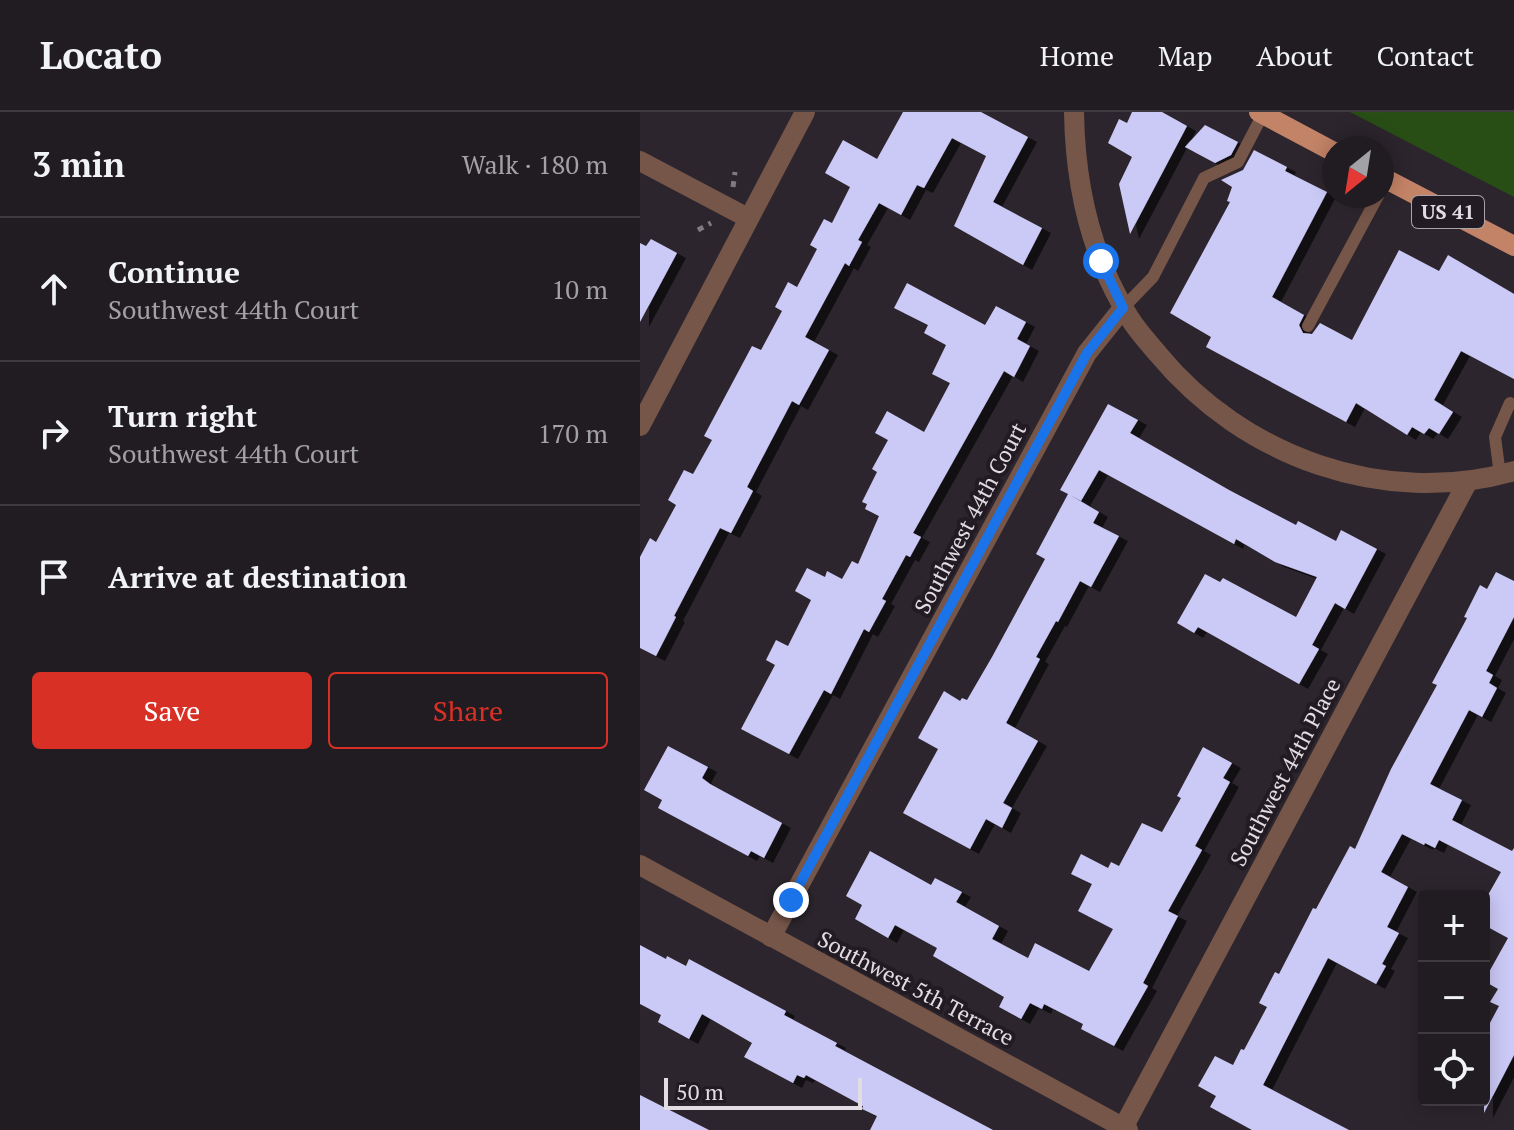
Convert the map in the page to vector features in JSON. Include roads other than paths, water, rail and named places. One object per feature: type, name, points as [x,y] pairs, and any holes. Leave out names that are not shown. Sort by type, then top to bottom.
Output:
[{"type":"main road","points":[[1261,113],[1322,146]]},
{"type":"main road","name":"US 41","points":[[1394,191],[1514,246]]},
{"type":"street","points":[[640,426],[805,112]]},
{"type":"street","points":[[1074,112],[1074,143],[1083,208],[1101,261],[1123,308],[1169,367],[1196,395],[1229,421],[1263,441],[1308,462],[1362,477],[1431,484],[1507,473]]},
{"type":"street","points":[[640,161],[748,218]]},
{"type":"street","name":"Southwest 44th Court","points":[[771,937],[1087,353],[1123,308]]},
{"type":"street","name":"Southwest 44th Place","points":[[1126,1129],[1468,481]]},
{"type":"street","name":"Southwest 5th Terrace","points":[[640,865],[1126,1129]]},
{"type":"lane","points":[[1123,308],[1153,277],[1204,178],[1238,162],[1261,113]]},
{"type":"lane","points":[[1308,326],[1370,208]]},
{"type":"lane","points":[[1507,473],[1495,437],[1510,403]]}]
